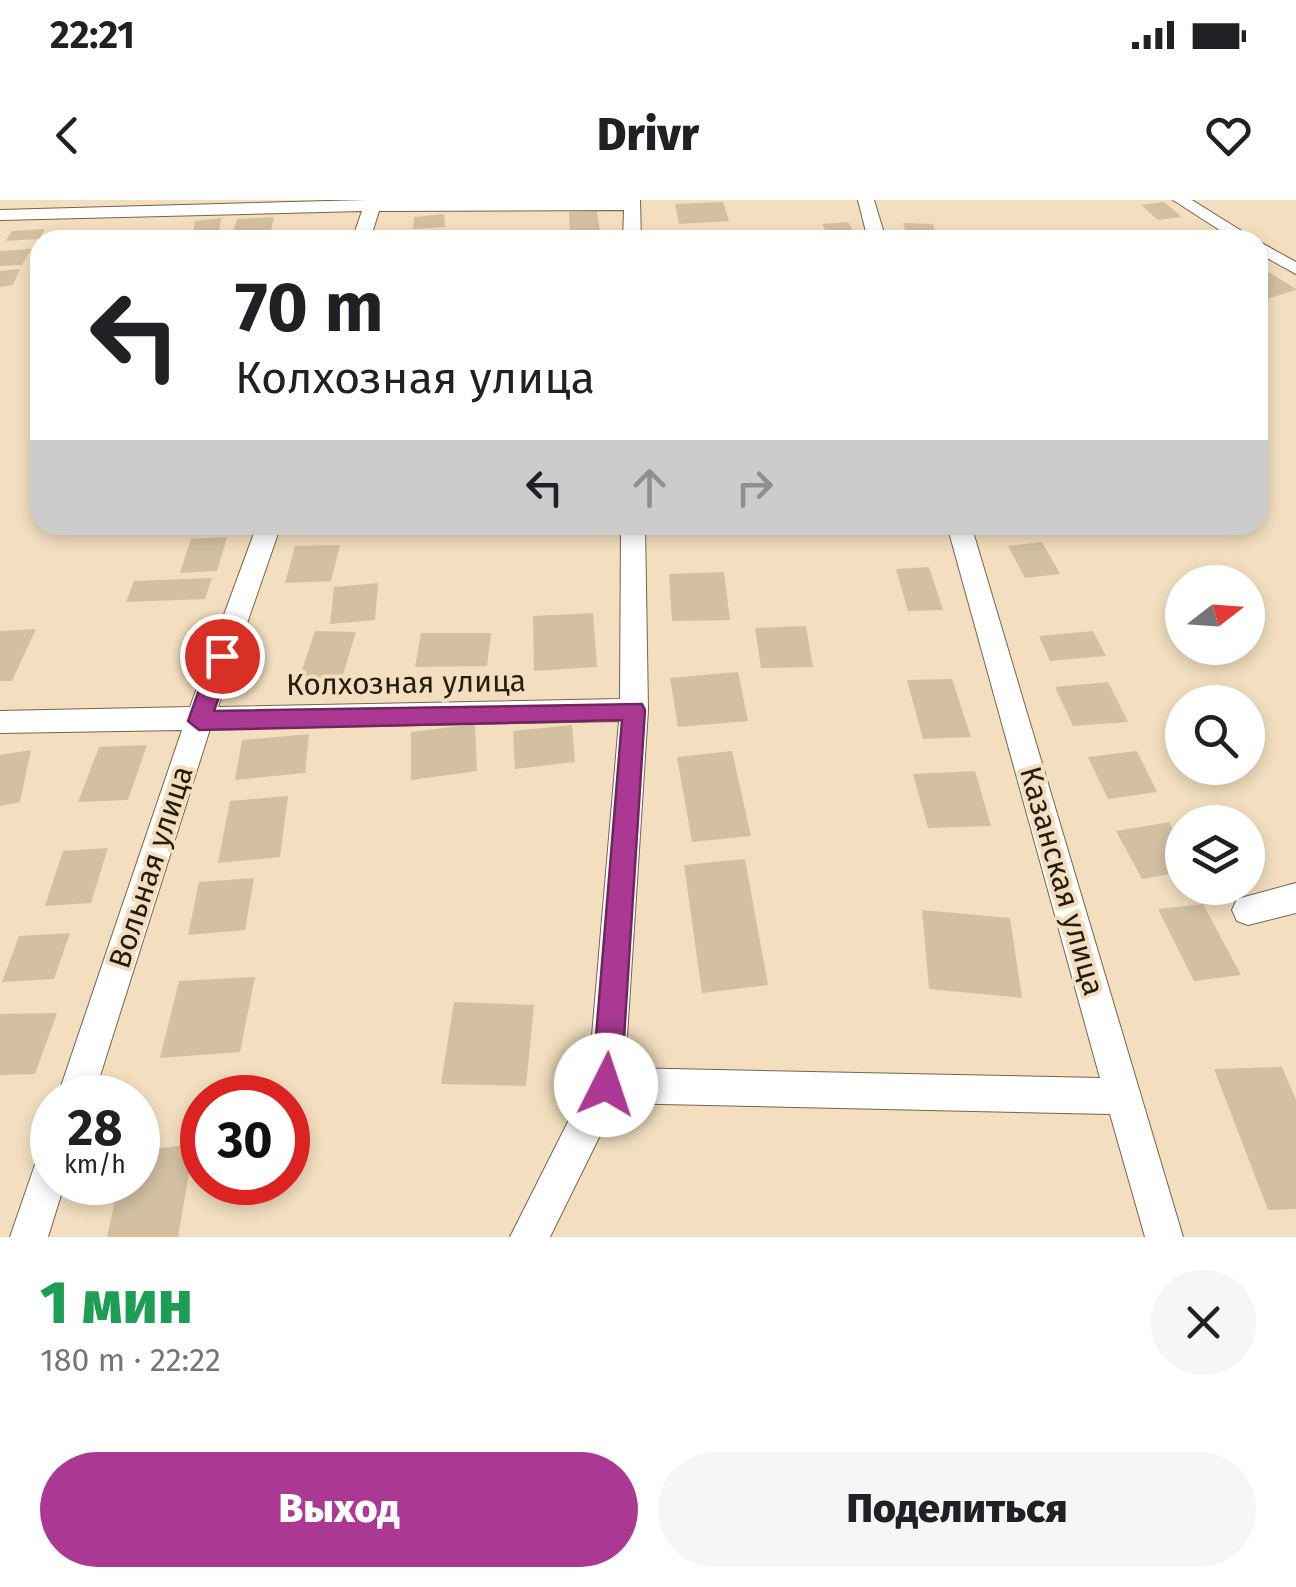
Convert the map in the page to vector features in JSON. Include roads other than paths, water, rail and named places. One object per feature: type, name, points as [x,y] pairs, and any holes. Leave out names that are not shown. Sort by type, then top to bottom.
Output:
[{"type":"street","points":[[0,215],[10,200]]},
{"type":"street","points":[[866,200],[874,230]]},
{"type":"street","points":[[1181,200],[1230,230]]},
{"type":"street","points":[[0,215],[373,203],[632,203],[632,230]]},
{"type":"street","points":[[364,230],[373,203]]},
{"type":"street","points":[[1268,252],[1296,269]]},
{"type":"street","name":"Вольная улица","points":[[83,1075],[264,535]]},
{"type":"street","points":[[529,1237],[606,1085],[634,710],[633,535]]},
{"type":"street","name":"Казанская улица","points":[[962,535],[1164,1237]]},
{"type":"street","name":"Колхозная улица","points":[[0,722],[634,710]]},
{"type":"street","points":[[1248,910],[1296,898]]},
{"type":"street","points":[[606,1085],[1124,1096]]},
{"type":"street","points":[[29,1237],[39,1205]]}]
